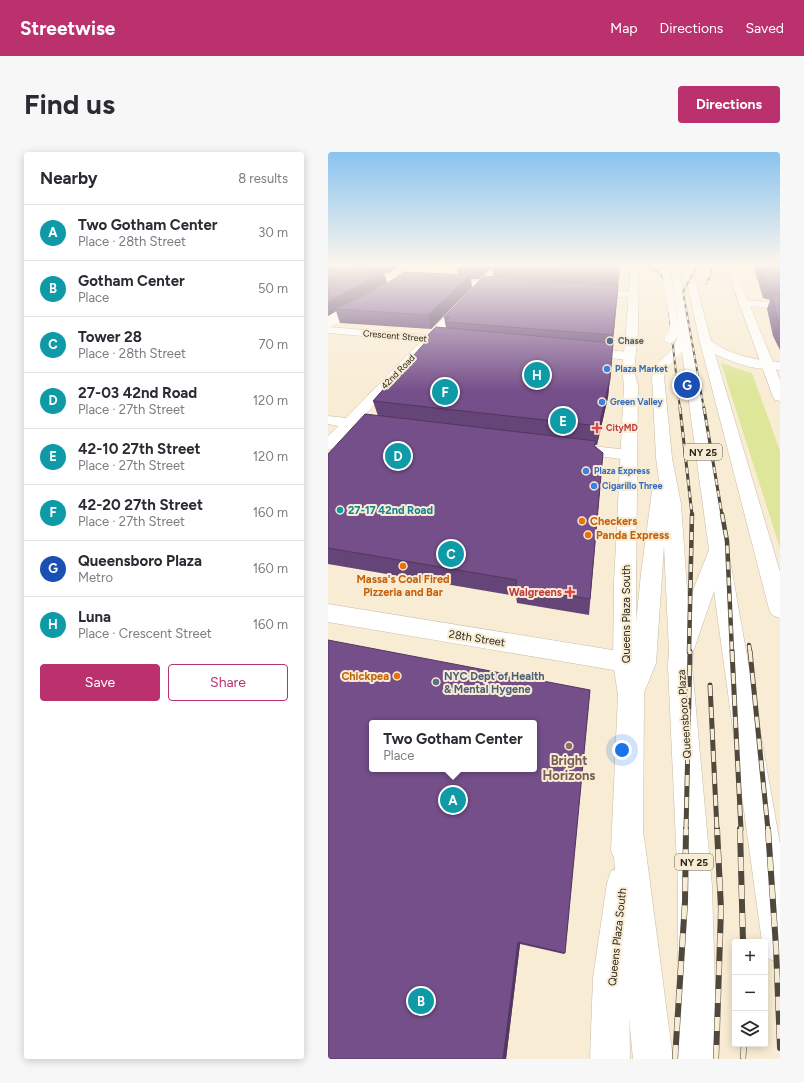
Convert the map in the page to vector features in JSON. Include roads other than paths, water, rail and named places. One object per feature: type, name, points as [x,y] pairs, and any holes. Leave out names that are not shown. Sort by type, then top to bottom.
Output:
[{"type":"main road","points":[[328,314],[343,306]]},
{"type":"main road","points":[[328,322],[358,306]]},
{"type":"main road","name":"42nd Road","points":[[328,445],[461,306]]},
{"type":"main road","name":"Queens Plaza South","points":[[610,1059],[611,978],[628,837],[631,696],[625,662],[625,583],[630,455],[630,356],[632,306]]},
{"type":"main road","name":"NY 25","points":[[680,306],[685,331],[718,552],[681,651]]},
{"type":"main road","name":"NY 25","points":[[697,306],[780,609]]},
{"type":"main road","points":[[745,306],[773,366],[780,397]]},
{"type":"main road","name":"Crescent Street","points":[[328,330],[467,342]]},
{"type":"main road","name":"Queensboro Plaza","points":[[685,331],[679,348],[664,364],[659,372],[664,458],[672,504],[678,626],[681,651],[680,666],[695,886],[697,1059]]},
{"type":"main road","points":[[706,342],[718,351],[730,357],[745,362],[773,366]]},
{"type":"main road","points":[[573,351],[630,356]]},
{"type":"main road","points":[[328,420],[403,429]]},
{"type":"main road","points":[[557,447],[630,455]]},
{"type":"main road","points":[[631,696],[644,663],[650,585],[664,458]]},
{"type":"main road","points":[[718,552],[780,945]]},
{"type":"main road","name":"28th Street","points":[[328,613],[625,662]]},
{"type":"main road","points":[[628,837],[653,1059]]},
{"type":"street","points":[[670,338],[675,332],[674,306]]},
{"type":"railway","points":[[669,306],[680,409]]},
{"type":"railway","points":[[686,306],[704,409]]},
{"type":"railway","points":[[680,408],[692,515]]},
{"type":"railway","points":[[704,408],[722,515]]},
{"type":"railway","points":[[722,514],[727,541],[732,652]]},
{"type":"railway","points":[[689,652],[692,515]]},
{"type":"railway","points":[[749,645],[750,652]]},
{"type":"railway","points":[[686,830],[690,651]]},
{"type":"railway","points":[[732,651],[741,830]]},
{"type":"railway","points":[[750,651],[768,830]]},
{"type":"railway","points":[[710,685],[717,830]]},
{"type":"railway","points":[[675,1059],[685,902],[686,829]]},
{"type":"railway","points":[[716,1059],[721,909],[717,829]]},
{"type":"railway","points":[[740,829],[743,939]]},
{"type":"railway","points":[[768,829],[776,947],[780,1048]]},
{"type":"railway","points":[[743,1059],[744,1047]]},
{"type":"place","name":"Chase","points":[[610,341]]},
{"type":"place","name":"Plaza Market","points":[[607,369]]},
{"type":"place","name":"Luna","points":[[537,375]]},
{"type":"place","name":"Queensboro Plaza","points":[[687,385]]},
{"type":"place","name":"42-20 27th Street","points":[[445,392]]},
{"type":"place","name":"Green Valley","points":[[602,402]]},
{"type":"place","name":"42-10 27th Street","points":[[563,421]]},
{"type":"place","name":"CityMD","points":[[597,428]]},
{"type":"place","name":"27-03 42nd Road","points":[[398,456]]},
{"type":"place","name":"Plaza Express","points":[[586,471]]},
{"type":"place","name":"Cigarillo Three","points":[[594,486]]},
{"type":"place","name":"27-17 42nd Road","points":[[340,510]]},
{"type":"place","name":"Checkers","points":[[582,521]]},
{"type":"place","name":"Panda Express","points":[[588,535]]},
{"type":"place","name":"Tower 28","points":[[451,554]]},
{"type":"place","name":"Massa's Coal Fired Pizzeria and Bar","points":[[403,566]]},
{"type":"place","name":"Walgreens","points":[[570,592]]},
{"type":"place","name":"Chickpea","points":[[397,676]]},
{"type":"place","name":"NYC Dept of Health & Mental Hygene","points":[[436,682]]},
{"type":"place","name":"Bright Horizons","points":[[569,746]]},
{"type":"place","name":"Two Gotham Center","points":[[453,800]]},
{"type":"place","name":"Gotham Center","points":[[421,1001]]}]
